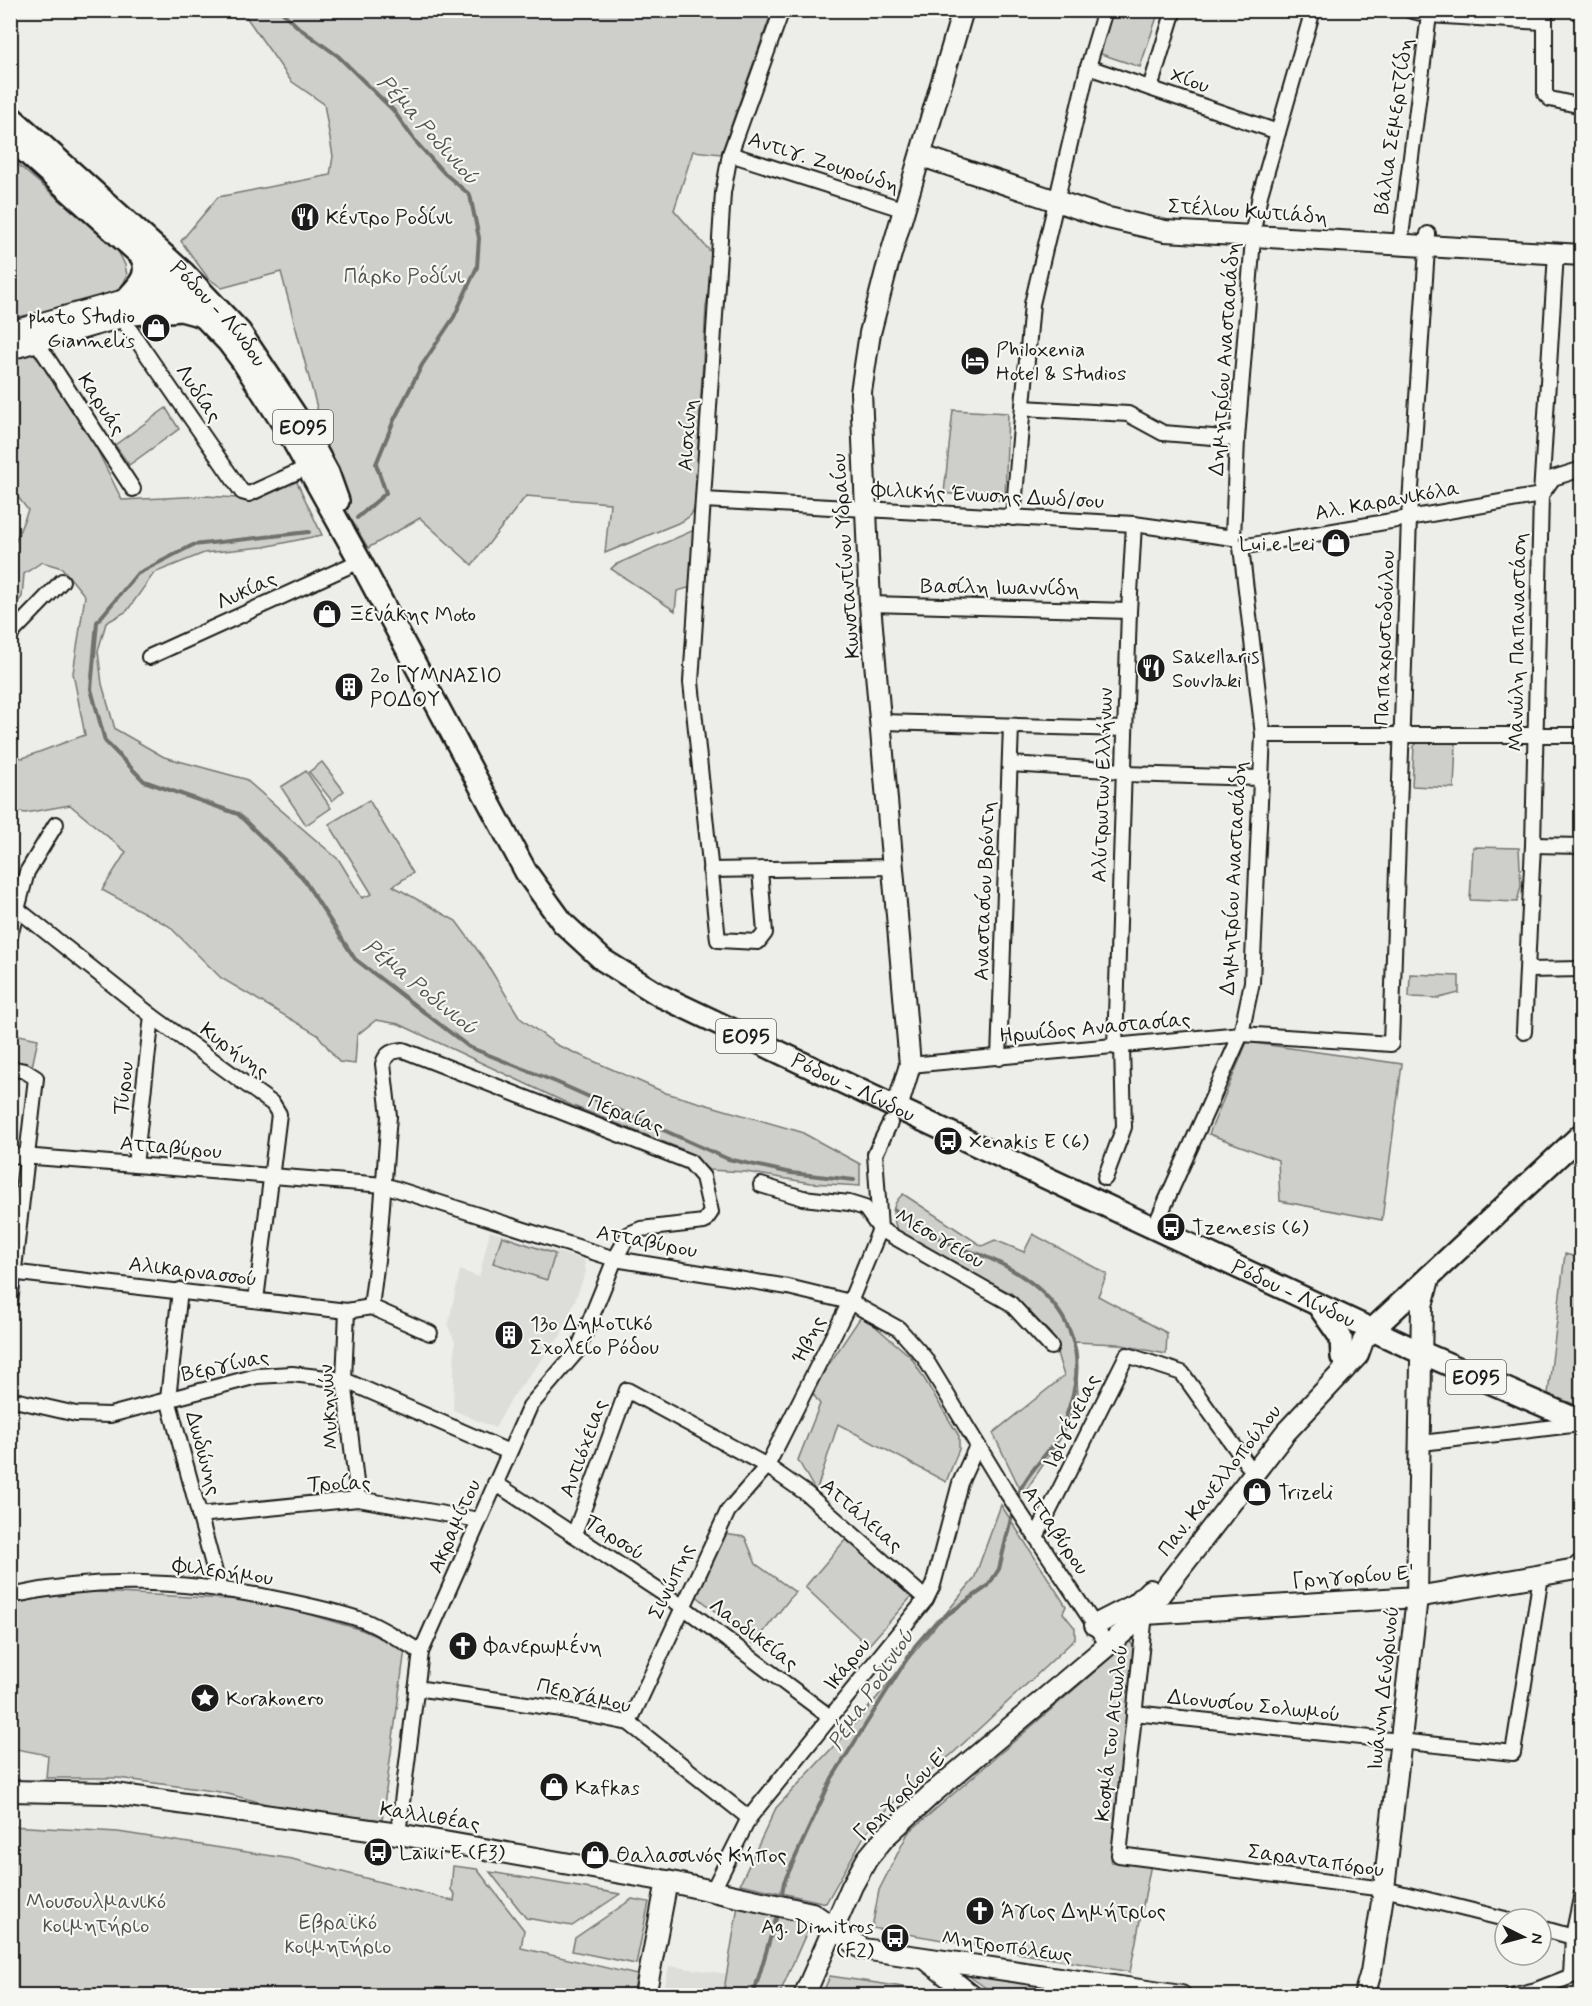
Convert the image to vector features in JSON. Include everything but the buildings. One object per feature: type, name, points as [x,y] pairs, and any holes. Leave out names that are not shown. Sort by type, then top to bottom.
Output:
[{"type":"main road","name":"Ρόδου - Λίνδου","points":[[10,116],[176,280],[240,332],[300,422],[328,473],[360,561]]},
{"type":"main road","name":"Ρόδου - Λίνδου","points":[[10,138],[142,258],[176,280],[243,362],[308,467],[526,872],[545,900],[583,944],[624,976],[894,1116],[1154,1228],[1318,1305],[1368,1335]]},
{"type":"main road","points":[[142,258],[145,268],[143,278],[126,310],[182,310],[204,317]]},
{"type":"main road","points":[[1368,1335],[1581,1134]]},
{"type":"main road","points":[[1318,1305],[1341,1338],[1342,1357]]},
{"type":"main road","name":"ΕΟ95","points":[[1368,1335],[1423,1354],[1581,1423]]},
{"type":"street","name":"Αισχίνη","points":[[760,870],[765,933],[758,942],[718,940],[690,682],[723,193],[730,154],[782,10]]},
{"type":"street","name":"Κωνσταντίνου Υδραίου","points":[[894,1116],[910,1065],[870,604],[860,414],[865,363],[886,271],[963,10]]},
{"type":"street","points":[[1013,518],[1032,304],[1088,67],[1105,10]]},
{"type":"street","points":[[1149,88],[1174,10]]},
{"type":"street","name":"Δημητρίου Αναστασιάδη","points":[[1154,1228],[1241,1034],[1252,982],[1263,735],[1237,543],[1237,439],[1254,232],[1278,132],[1313,10]]},
{"type":"street","points":[[1409,10],[1429,15],[1544,16],[1545,94],[1550,99],[1581,106]]},
{"type":"street","name":"Βάλια Σεμερτζίδη","points":[[1400,238],[1429,15]]},
{"type":"street","name":"Χίου","points":[[1088,67],[1278,132]]},
{"type":"street","name":"Στέλιου Κωτιάδη","points":[[923,151],[1145,227],[1581,244]]},
{"type":"street","name":"Αντιγ. Ζουρούδη","points":[[730,154],[905,210]]},
{"type":"street","name":"Στέλιου Κωτιάδη","points":[[1427,239],[1581,255]]},
{"type":"street","name":"Παπαχριστοδούλου","points":[[1391,1044],[1409,518],[1427,239]]},
{"type":"street","name":"Μανώλη Παπαναστάση","points":[[1524,1032],[1533,845],[1541,495],[1556,254]]},
{"type":"street","points":[[10,349],[126,310],[176,280]]},
{"type":"street","points":[[10,332],[126,310]]},
{"type":"street","name":"Λυδίας","points":[[126,310],[242,492],[249,494],[308,467]]},
{"type":"street","name":"Καρυάς","points":[[36,341],[133,489]]},
{"type":"street","points":[[1023,408],[1128,414],[1163,433],[1237,439]]},
{"type":"street","points":[[1541,495],[1553,478],[1581,469]]},
{"type":"street","name":"Αλ. Καρανικόλα","points":[[1237,543],[1409,518],[1541,495]]},
{"type":"street","name":"Φιλικής Ένωσης Δωδ/σου","points":[[704,500],[1134,524],[1237,543]]},
{"type":"street","name":"Αλύτρωτων Ελλήνων","points":[[1105,1178],[1124,1127],[1119,1046],[1125,729],[1134,524]]},
{"type":"street","name":"Λυκίας","points":[[149,657],[360,561]]},
{"type":"street","points":[[10,635],[62,581]]},
{"type":"street","name":"Βασίλη Ιωαννίδη","points":[[870,604],[1129,611]]},
{"type":"street","points":[[882,722],[1125,729]]},
{"type":"street","name":"Αναστασίου Βρόντη","points":[[999,1058],[1011,726]]},
{"type":"street","points":[[1263,735],[1402,733],[1581,735]]},
{"type":"street","points":[[1010,764],[1260,778]]},
{"type":"street","points":[[10,936],[27,872],[56,824]]},
{"type":"street","points":[[1533,845],[1581,846]]},
{"type":"street","points":[[710,870],[894,867]]},
{"type":"street","name":"Κυρήνης","points":[[16,908],[152,1016],[273,1104],[279,1114],[256,1300]]},
{"type":"street","points":[[1528,970],[1581,969]]},
{"type":"street","name":"Τύρου","points":[[135,1165],[152,1016]]},
{"type":"street","name":"Ηρωίδος Αναστασίας","points":[[910,1065],[1241,1034],[1391,1044]]},
{"type":"street","name":"Περαίας","points":[[384,1185],[389,1116],[382,1064],[385,1056],[393,1051],[403,1050],[690,1162],[703,1177],[710,1200],[711,1212],[704,1222],[641,1229],[628,1234],[615,1259]]},
{"type":"street","points":[[10,1068],[25,1071],[36,1078],[10,1303]]},
{"type":"street","points":[[880,1228],[875,1154],[894,1116]]},
{"type":"street","name":"Ατταβύρου","points":[[10,1155],[384,1185],[615,1259],[788,1287],[850,1302],[886,1320],[913,1343],[924,1357],[1005,1490],[1107,1644]]},
{"type":"street","points":[[384,1185],[371,1307],[430,1333]]},
{"type":"street","name":"Μεσογείου","points":[[761,1185],[803,1198],[849,1203],[865,1208],[880,1228],[1010,1303],[1050,1347]]},
{"type":"street","name":"Ήβης","points":[[767,1466],[850,1302],[880,1228]]},
{"type":"street","name":"Ακραμίτου","points":[[398,1834],[421,1652],[530,1406],[578,1350],[615,1259]]},
{"type":"street","name":"Αλικαρνασσού","points":[[12,1272],[347,1311],[371,1307]]},
{"type":"street","name":"Ιωάννη Δενδρινού","points":[[1364,1995],[1371,1972],[1384,1890],[1416,1597],[1422,1443],[1422,1306],[1430,1275]]},
{"type":"street","name":"Δωδώνης","points":[[180,1290],[168,1399],[219,1587]]},
{"type":"street","name":"Μυκηνών","points":[[347,1311],[344,1380],[358,1499]]},
{"type":"street","name":"Παν. Κανελλοπούλου","points":[[1107,1644],[1140,1609],[1167,1570],[1342,1357],[1368,1335]]},
{"type":"street","name":"Παν. Κανελλοπούλου","points":[[1251,1468],[1358,1355],[1368,1335]]},
{"type":"street","name":"Ιφιγένειας","points":[[1036,1537],[1127,1355],[1182,1373],[1251,1468]]},
{"type":"street","name":"Βεργίνας","points":[[10,1399],[76,1414],[111,1415],[257,1376],[292,1374],[344,1380],[509,1452]]},
{"type":"street","name":"Αντιόχειας","points":[[574,1535],[627,1390],[767,1466]]},
{"type":"street","points":[[1422,1443],[1581,1423]]},
{"type":"street","name":"Ικάρου","points":[[713,1890],[748,1818],[927,1599],[933,1585],[960,1484],[977,1446]]},
{"type":"street","name":"Αττάλειας","points":[[767,1466],[807,1494],[927,1599]]},
{"type":"street","name":"Σινώπης","points":[[629,1723],[728,1510],[767,1466]]},
{"type":"street","name":"Ταρσού","points":[[495,1483],[682,1606]]},
{"type":"street","name":"Τροίας","points":[[199,1515],[358,1499],[479,1520]]},
{"type":"street","name":"Γρηγορίου Ε'","points":[[1140,1609],[1416,1597],[1541,1576],[1580,1567]]},
{"type":"street","name":"Διονυσίου Σολωμού","points":[[1134,1713],[1513,1753],[1541,1576]]},
{"type":"street","name":"Φιλερήμου","points":[[10,1596],[56,1585],[121,1581],[219,1587],[332,1610],[368,1622],[421,1652]]},
{"type":"street","name":"Λαοδικείας","points":[[682,1606],[830,1717]]},
{"type":"street","name":"Παν. Κανελλοπούλου","points":[[1095,1625],[1140,1609]]},
{"type":"street","name":"Κοσμά του Αιτωλού","points":[[1119,1855],[1134,1713],[1140,1609]]},
{"type":"street","name":"Γρηγορίου Ε'","points":[[804,1995],[867,1859],[885,1837],[935,1791],[1107,1644]]},
{"type":"street","name":"Περγάμου","points":[[416,1688],[555,1708],[629,1723],[748,1818]]},
{"type":"street","name":"Καλλιθέας","points":[[10,1791],[108,1793],[398,1834],[666,1889],[713,1890],[812,1913],[834,1926]]},
{"type":"street","name":"Σαρανταπόρου","points":[[1119,1855],[1384,1890],[1493,1916]]},
{"type":"street","points":[[645,1995],[666,1889]]},
{"type":"street","points":[[1511,1995],[1536,1993],[1576,1974],[1581,1893]]},
{"type":"street","name":"Μητροπόλεως","points":[[834,1926],[863,1949],[1104,1990],[1182,1995]]},
{"type":"street","points":[[1553,1931],[1577,1938]]},
{"type":"street","points":[[924,1958],[972,1995]]},
{"type":"shaded area","points":[[490,1231],[584,1260],[586,1272],[561,1335],[511,1399],[495,1428],[453,1410],[455,1342],[448,1326],[460,1270],[479,1277]]},
{"type":"shaded area","points":[[669,1966],[727,1974],[723,1995],[663,1995]]},
{"type":"green space","name":"Πάρκο Ροδίνι","points":[[242,11],[772,11],[721,154],[693,151],[674,210],[716,258],[706,306],[695,506],[691,515],[683,521],[605,553],[610,503],[526,496],[472,565],[420,518],[368,548],[343,506],[281,272],[222,288],[208,278],[181,241],[218,197],[330,175],[333,156],[324,104],[291,81]]},
{"type":"green space","points":[[1105,11],[1159,11],[1140,67],[1092,51]]},
{"type":"green space","points":[[10,158],[117,249],[127,275],[122,288],[107,301],[11,318]]},
{"type":"green space","points":[[47,348],[122,500],[206,496],[237,498],[293,474],[322,535],[264,547],[204,553],[154,573],[127,611],[106,623],[98,651],[102,684],[115,729],[164,757],[245,779],[339,860],[362,898],[372,894],[329,824],[369,800],[413,873],[393,886],[456,921],[484,959],[520,1018],[557,1045],[666,1093],[801,1132],[860,1164],[860,1186],[811,1183],[746,1172],[709,1170],[684,1150],[573,1106],[399,1024],[376,1020],[357,1035],[355,1064],[339,1062],[318,1035],[221,978],[169,926],[102,890],[126,852],[70,805],[25,813],[11,810],[11,756],[23,758],[85,735],[73,673],[85,596],[62,568],[42,562],[24,574],[22,597],[11,610],[11,552],[28,510],[11,488],[11,359]]},
{"type":"green space","points":[[166,408],[179,429],[129,465],[115,445]]},
{"type":"green space","points":[[953,410],[1008,413],[1005,501],[944,493]]},
{"type":"green space","points":[[694,530],[699,534],[692,587],[677,591],[675,611],[611,569],[615,565]]},
{"type":"green space","points":[[1420,741],[1456,742],[1454,788],[1412,786],[1414,746]]},
{"type":"green space","points":[[322,762],[344,791],[332,801],[309,772]]},
{"type":"green space","points":[[306,771],[331,808],[306,825],[281,787]]},
{"type":"green space","points":[[1473,847],[1519,848],[1521,886],[1517,902],[1470,900]]},
{"type":"green space","points":[[1410,974],[1459,976],[1459,993],[1439,998],[1409,997]]},
{"type":"green space","points":[[10,1033],[38,1039],[32,1067],[11,1061]]},
{"type":"green space","points":[[1247,1042],[1402,1064],[1382,1220],[1280,1201],[1278,1160],[1209,1134]]},
{"type":"green space","points":[[903,1194],[982,1246],[995,1240],[1024,1252],[1033,1234],[1107,1274],[1098,1296],[1167,1333],[1166,1354],[1117,1344],[1075,1342],[1078,1397],[1061,1438],[1023,1495],[993,1433],[1064,1376],[1051,1334],[1011,1293],[900,1238],[893,1210]]},
{"type":"green space","points":[[502,1236],[555,1254],[547,1280],[493,1263]]},
{"type":"green space","points":[[1565,1254],[1581,1258],[1581,1407],[1548,1394]]},
{"type":"green space","points":[[862,1315],[911,1357],[959,1436],[959,1449],[946,1482],[838,1424],[816,1492],[798,1460],[820,1404],[811,1391]]},
{"type":"green space","points":[[1001,1505],[1066,1606],[1063,1613],[1075,1628],[1075,1639],[952,1754],[893,1803],[866,1833],[826,1903],[740,1884],[776,1808],[860,1718],[974,1579]]},
{"type":"green space","points":[[723,1534],[745,1537],[756,1564],[795,1592],[754,1644],[693,1593]]},
{"type":"green space","points":[[846,1539],[912,1596],[868,1646],[805,1587]]},
{"type":"green space","name":"Korakonero","points":[[81,1591],[263,1601],[362,1630],[405,1649],[382,1820],[282,1808],[220,1792],[118,1778],[46,1778],[48,1755],[11,1748],[10,1604]]},
{"type":"green space","points":[[1130,1641],[1135,1650],[1111,1862],[1151,1864],[1130,1972],[872,1928],[879,1890],[908,1833]]},
{"type":"green space","points":[[10,1826],[118,1832],[292,1859],[454,1901],[455,1894],[451,1890],[453,1866],[477,1869],[524,1930],[521,1948],[637,1975],[633,1995],[11,1995]]},
{"type":"green space","points":[[490,1872],[620,1894],[572,1926],[526,1918]]},
{"type":"green space","points":[[632,1899],[649,1902],[636,1964],[572,1951],[575,1938]]},
{"type":"green space","points":[[738,1906],[801,1919],[808,1929],[779,1995],[723,1996]]},
{"type":"green space","points":[[966,1974],[1099,1992],[1098,1995],[996,1995]]},
{"type":"green space","points":[[830,1976],[944,1993],[943,1996],[822,1995]]},
{"type":"waterway","name":"Ρέμα Ροδινιού","points":[[280,10],[299,28],[338,56],[393,110],[415,141],[444,173],[470,195],[479,238],[477,267],[454,317],[422,365],[394,420],[376,464],[386,493],[357,518]]},
{"type":"waterway","name":"Ρέμα Ροδινιού","points":[[309,532],[193,545],[137,574],[97,622],[91,689],[105,741],[144,781],[238,814],[302,877],[355,959],[469,1047],[556,1082],[728,1159],[791,1173],[854,1180]]},
{"type":"waterway","name":"Ρέμα Ροδινιού","points":[[895,1210],[946,1242],[984,1256],[1027,1280],[1045,1295],[1059,1312],[1069,1331],[1075,1352],[1076,1375],[1068,1412],[1057,1439],[1028,1477],[1016,1500]]},
{"type":"waterway","name":"Ρέμα Ροδινιού","points":[[781,1899],[784,1882],[832,1778],[915,1646],[935,1623],[988,1586],[999,1569],[1013,1510]]},
{"type":"waterway","name":"Ρέμα Ροδινιού","points":[[753,1996],[778,1912]]},
{"type":"place","name":"Κέντρο Ροδίνι","points":[[305,217]]},
{"type":"place","name":"photo Studio Giannelis","points":[[156,328]]},
{"type":"place","name":"Philoxenia Hotel & Studios","points":[[975,361]]},
{"type":"place","name":"Lui e Lei","points":[[1336,543]]},
{"type":"place","name":"Ξενάκης Moto","points":[[327,614]]},
{"type":"place","name":"Sakellaris Souvlaki","points":[[1151,668]]},
{"type":"place","name":"2ο ΓΥΜΝΑΣΙΟ ΡΟΔΟΥ","points":[[349,687]]},
{"type":"place","name":"Xenakis E (6)","points":[[948,1141]]},
{"type":"place","name":"Tzenesis (6)","points":[[1171,1227]]},
{"type":"place","name":"13ο Δημοτικό Σχολείο Ρόδου","points":[[509,1335]]},
{"type":"place","name":"Trizeli","points":[[1257,1492]]},
{"type":"place","name":"Φανερωμένη","points":[[463,1646]]},
{"type":"place","name":"Korakonero","points":[[205,1698]]},
{"type":"place","name":"Kafkas","points":[[554,1787]]},
{"type":"place","name":"Laiki E (F3)","points":[[378,1852]]},
{"type":"place","name":"Θαλασσινός Κήπος","points":[[595,1855]]},
{"type":"place","name":"Άγιος Δημήτριος","points":[[980,1911]]},
{"type":"place","name":"Ag. Dimitros (F2)","points":[[895,1938]]},
{"type":"park label","name":"Μουσουλμανικό κοιμητήριο","points":[[96,1913]]},
{"type":"park label","name":"Εβραϊκό κοιμητήριο","points":[[338,1934]]}]
